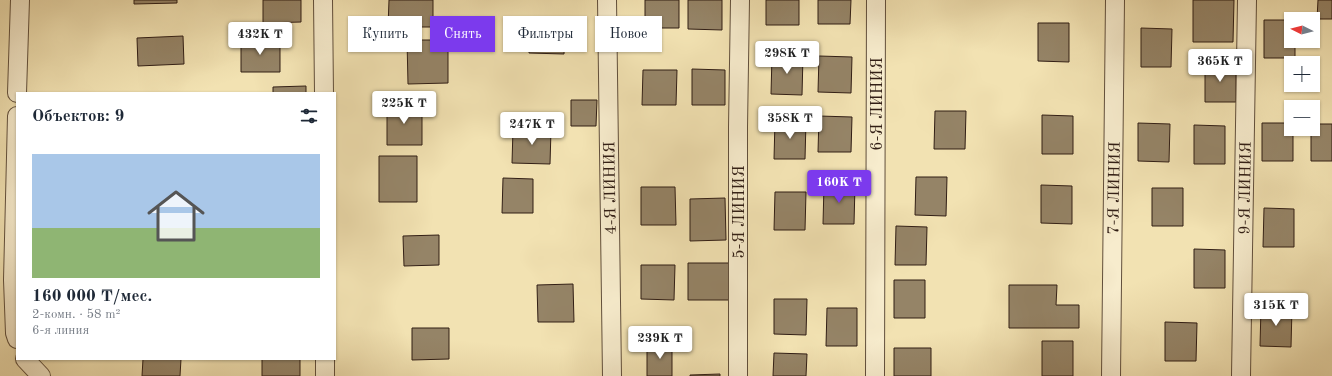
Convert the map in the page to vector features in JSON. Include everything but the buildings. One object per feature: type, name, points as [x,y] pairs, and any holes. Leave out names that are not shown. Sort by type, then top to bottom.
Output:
[{"type":"street","points":[[18,92],[20,0]]},
{"type":"street","points":[[323,0],[324,92]]},
{"type":"street","name":"4-Я ЛИНИЯ","points":[[607,0],[612,376]]},
{"type":"street","name":"5-Я ЛИНИЯ","points":[[738,376],[738,127],[740,0]]},
{"type":"street","name":"6-Я ЛИНИЯ","points":[[875,376],[876,0]]},
{"type":"street","name":"7-Я ЛИНИЯ","points":[[1111,376],[1115,0]]},
{"type":"street","name":"9-Я ЛИНИЯ","points":[[1241,376],[1246,0]]},
{"type":"street","points":[[16,157],[13,280],[16,336]]},
{"type":"street","points":[[26,360],[41,376]]},
{"type":"street","points":[[324,360],[325,376]]}]
